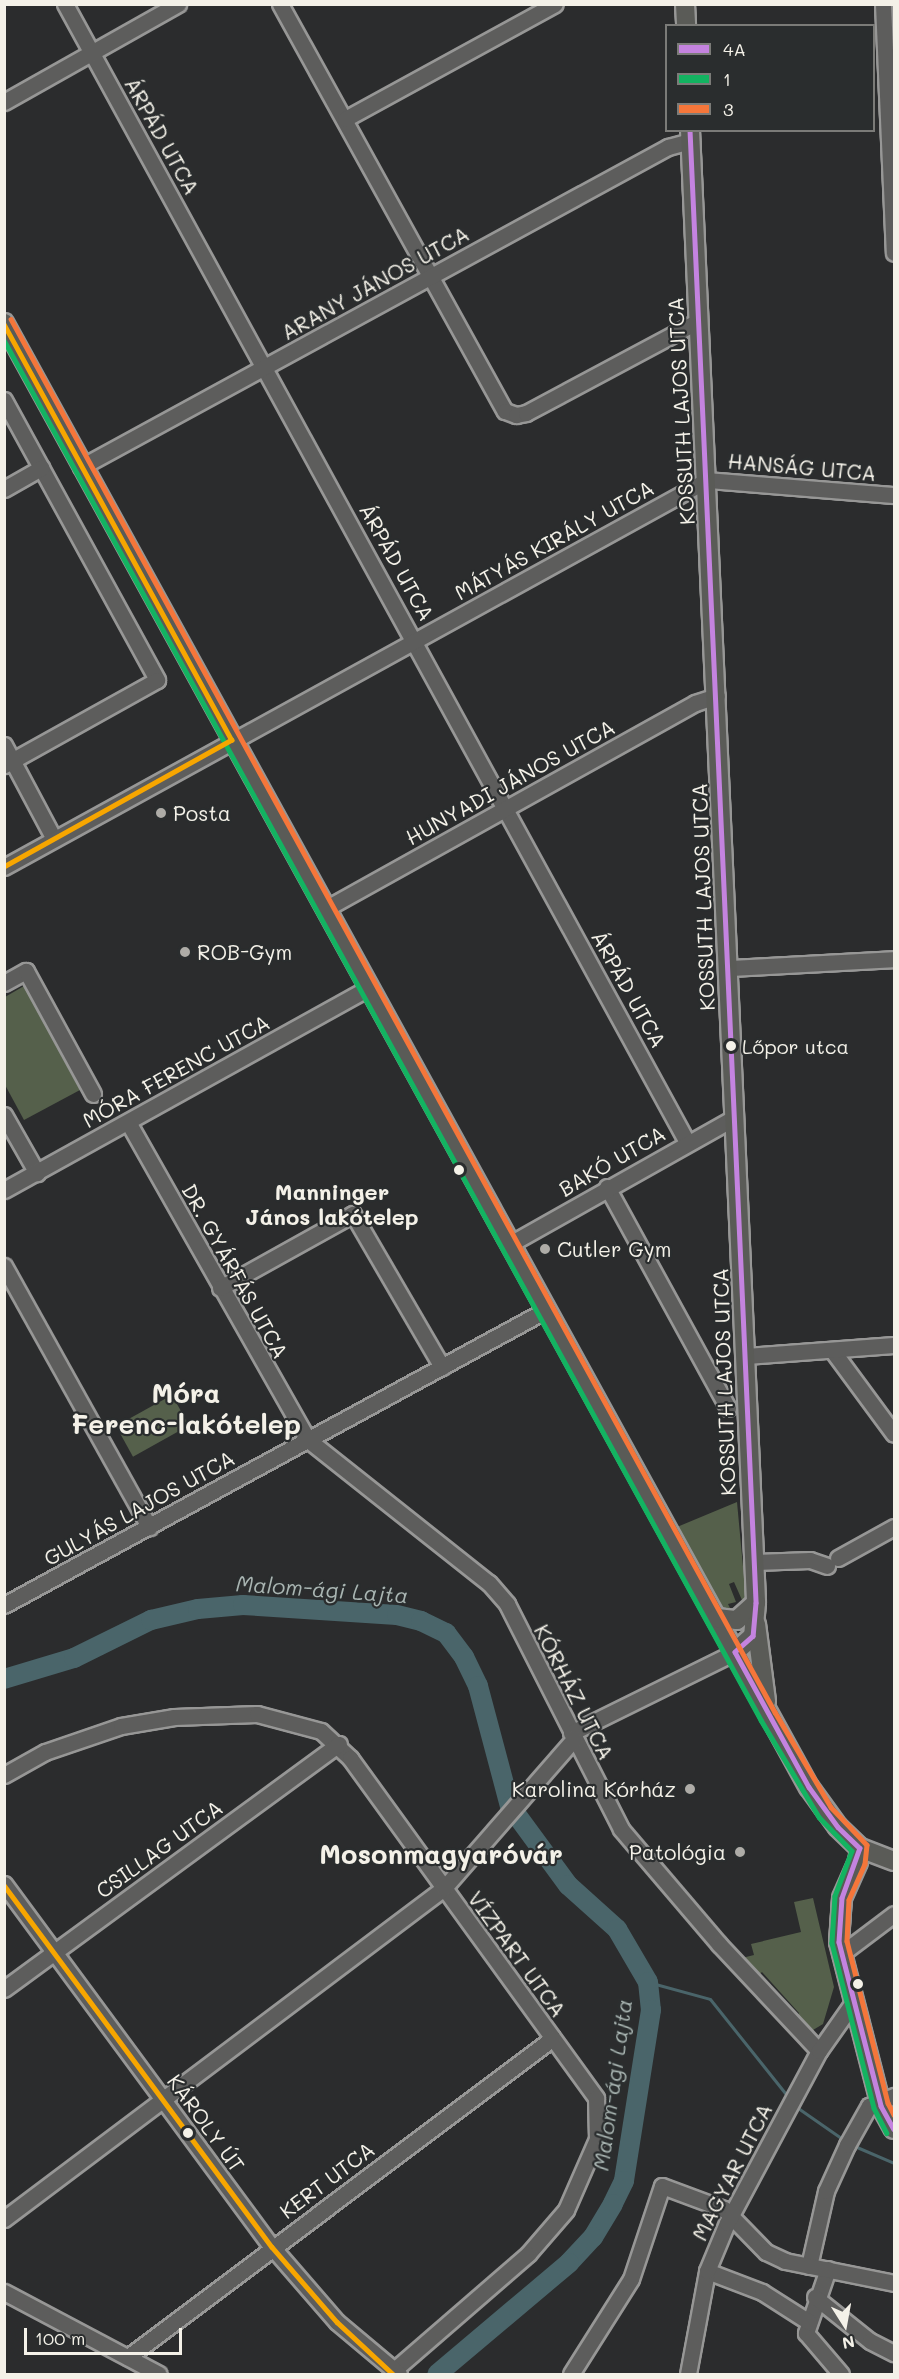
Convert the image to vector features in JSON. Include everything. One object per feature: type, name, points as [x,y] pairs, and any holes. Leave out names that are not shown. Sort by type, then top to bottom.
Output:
[{"type":"main road","points":[[685,4],[686,24]]},
{"type":"main road","name":"KOSSUTH LAJOS UTCA","points":[[691,136],[756,1604],[756,1623],[745,1647],[735,1652]]},
{"type":"main road","points":[[4,323],[81,467],[717,1618],[768,1716],[825,1812],[860,1848],[894,1861]]},
{"type":"main road","points":[[717,1618],[737,1620],[756,1604]]},
{"type":"main road","points":[[756,1623],[768,1716]]},
{"type":"main road","points":[[860,1848],[838,1915],[841,1954],[852,2004],[887,2098],[894,2129]]},
{"type":"street","name":"ÁRPÁD UTCA","points":[[65,4],[415,639],[687,1142]]},
{"type":"street","points":[[4,102],[178,4]]},
{"type":"street","points":[[280,4],[505,411],[516,415],[698,321]]},
{"type":"street","points":[[345,118],[555,4]]},
{"type":"street","points":[[883,4],[894,253]]},
{"type":"street","name":"ARANY JÁNOS UTCA","points":[[81,467],[691,136]]},
{"type":"street","points":[[4,400],[157,680],[9,763]]},
{"type":"street","points":[[4,489],[41,468]]},
{"type":"street","name":"HANSÁG UTCA","points":[[706,480],[894,495]]},
{"type":"street","name":"MÁTYÁS KIRÁLY UTCA","points":[[4,867],[706,480]]},
{"type":"street","name":"HUNYADI JÁNOS UTCA","points":[[325,909],[695,703],[717,696]]},
{"type":"street","points":[[4,746],[9,763],[54,839]]},
{"type":"street","points":[[729,968],[894,959]]},
{"type":"street","points":[[4,983],[27,971],[93,1095]]},
{"type":"street","name":"MÓRA FERENC UTCA","points":[[4,1190],[368,988]]},
{"type":"street","points":[[4,1115],[37,1173]]},
{"type":"street","name":"BAKÓ UTCA","points":[[510,1244],[607,1187],[735,1117]]},
{"type":"street","name":"DR. GYÁRFÁS UTCA","points":[[128,1122],[307,1439]]},
{"type":"street","points":[[607,1187],[728,1407]]},
{"type":"street","points":[[220,1288],[353,1214],[442,1367]]},
{"type":"street","points":[[4,1266],[149,1527]]},
{"type":"street","name":"GULYÁS LAJOS UTCA","points":[[5,1602],[149,1527],[546,1310]]},
{"type":"street","points":[[746,1356],[894,1345]]},
{"type":"street","points":[[832,1350],[894,1434]]},
{"type":"street","name":"KÓRHÁZ UTCA","points":[[307,1439],[489,1583],[507,1604],[621,1829],[719,1944],[819,2051]]},
{"type":"street","points":[[754,1562],[810,1560],[832,1562],[894,1527]]},
{"type":"street","points":[[4,2219],[164,2102],[444,1888],[573,1736],[735,1652]]},
{"type":"street","name":"VÍZPART UTCA","points":[[4,1775],[45,1752],[121,1726],[174,1717],[257,1714],[307,1725],[339,1744],[596,2098],[597,2139],[578,2189],[566,2210],[528,2254],[395,2373]]},
{"type":"street","name":"CSILLAG UTCA","points":[[4,1989],[339,1744]]},
{"type":"street","name":"KÁROLY ÚT","points":[[4,1884],[272,2247],[337,2322],[395,2373]]},
{"type":"street","points":[[841,1954],[894,1914]]},
{"type":"street","name":"MAGYAR UTCA","points":[[688,2374],[707,2271],[729,2219],[819,2051],[852,2004]]},
{"type":"street","name":"KERT UTCA","points":[[128,2357],[553,2038]]},
{"type":"street","points":[[809,2266],[826,2191],[848,2142],[869,2106],[887,2098]]},
{"type":"street","points":[[571,2374],[631,2279],[662,2186],[724,2209],[729,2219],[766,2252],[809,2266],[894,2283]]},
{"type":"street","points":[[828,2269],[815,2297],[806,2333],[841,2374]]},
{"type":"street","points":[[707,2271],[762,2292],[809,2322]]},
{"type":"street","points":[[4,2292],[159,2374]]},
{"type":"street","points":[[815,2297],[870,2341],[894,2353]]},
{"type":"green space","points":[[24,986],[80,1090],[24,1120],[4,1083],[5,997]]},
{"type":"green space","points":[[172,1395],[189,1426],[133,1457],[116,1426]]},
{"type":"green space","points":[[737,1502],[746,1599],[742,1600],[734,1582],[729,1584],[736,1602],[728,1604],[734,1616],[722,1608],[677,1527]]},
{"type":"green space","points":[[813,1898],[834,1987],[823,2024],[813,2030],[796,2021],[799,2013],[762,1972],[756,1977],[742,1958],[754,1955],[751,1944],[801,1932],[794,1902]]},
{"type":"waterway","name":"Malom-ági Lajta","points":[[4,1679],[74,1658],[151,1620],[198,1609],[243,1605],[397,1615],[421,1621],[446,1633],[464,1657],[478,1686],[510,1806],[568,1885],[617,1929],[648,1982],[651,2010],[624,2181],[613,2204],[593,2237],[569,2263],[437,2374]]},
{"type":"waterway","points":[[648,1982],[710,1999],[789,2098]]},
{"type":"waterway","points":[[795,2106],[844,2140]]},
{"type":"waterway","points":[[852,2145],[894,2163]]},
{"type":"transit line","name":"4A","points":[[690,132],[756,1603],[753,1636],[735,1652],[809,1787],[838,1827],[860,1848],[842,1898],[839,1942],[881,2106],[894,2129]]},
{"type":"transit line","name":"3","points":[[11,319],[775,1712],[831,1807],[867,1845],[865,1864],[849,1900],[847,1941],[888,2103],[894,2115]]},
{"type":"transit line","points":[[4,324],[232,740],[4,867]]},
{"type":"transit line","name":"1","points":[[4,340],[761,1720],[819,1817],[852,1851],[835,1896],[832,1943],[874,2108],[887,2133]]},
{"type":"transit line","points":[[4,1885],[272,2247],[337,2322],[393,2374]]},
{"type":"place","name":"Posta","points":[[161,813]]},
{"type":"place","name":"ROB-Gym","points":[[185,952]]},
{"type":"place","name":"Lőpor utca","points":[[731,1046]]},
{"type":"place","name":"Cutler Gym","points":[[545,1249]]},
{"type":"place","name":"Karolina Kórház","points":[[690,1789]]},
{"type":"place","name":"Patológia","points":[[740,1852]]},
{"type":"district","name":"Manninger János lakótelep","points":[[332,1204]]},
{"type":"district","name":"Móra Ferenc-lakótelep","points":[[186,1408]]},
{"type":"district","name":"Mosonmagyaróvár","points":[[441,1854]]}]
